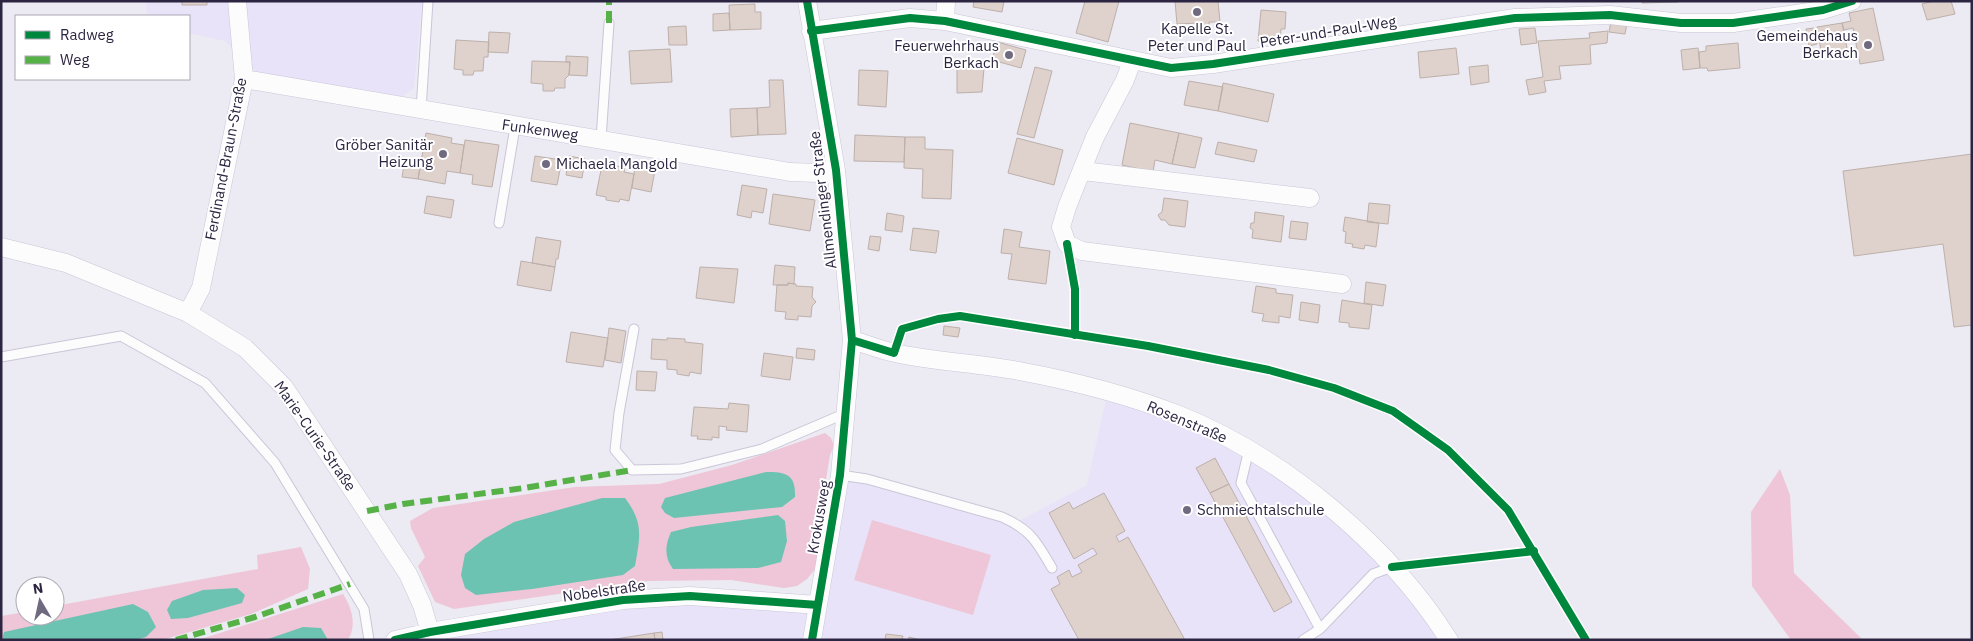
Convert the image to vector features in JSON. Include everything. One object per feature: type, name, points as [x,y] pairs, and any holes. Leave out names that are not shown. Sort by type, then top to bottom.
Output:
[{"type":"street","name":"Ferdinand-Braun-Straße","points":[[188,313],[201,288],[244,79],[237,1]]},
{"type":"street","name":"Allmendinger Straße","points":[[808,1],[811,31],[836,170],[852,340],[847,405]]},
{"type":"street","points":[[945,20],[946,1]]},
{"type":"street","name":"Peter-und-Paul-Weg","points":[[811,31],[910,18],[945,20],[1171,68],[1213,64],[1515,18],[1610,15],[1681,23],[1733,22],[1822,10],[1852,1]]},
{"type":"street","points":[[1132,61],[1125,80],[1096,138],[1067,207],[1061,227],[1067,244],[1074,248],[1342,284]]},
{"type":"street","name":"Funkenweg","points":[[244,79],[515,127],[601,139],[790,172],[818,173],[836,170]]},
{"type":"street","points":[[1083,171],[1310,198]]},
{"type":"street","name":"Marie-Curie-Straße","points":[[1,247],[66,263],[188,313],[246,348],[284,387],[408,574],[422,605],[430,632]]},
{"type":"street","name":"Rosenstraße","points":[[852,340],[894,353],[1019,371],[1108,391],[1180,416],[1248,449],[1324,502],[1355,528],[1435,619],[1449,640]]},
{"type":"street","name":"Krokusweg","points":[[812,640],[840,475],[847,405]]},
{"type":"street","name":"Nobelstraße","points":[[395,640],[430,632],[623,600],[690,596],[818,605]]},
{"type":"lane","points":[[421,110],[428,1]]},
{"type":"lane","points":[[601,139],[609,23]]},
{"type":"lane","points":[[499,223],[515,127]]},
{"type":"lane","points":[[634,329],[619,413],[616,450],[632,470],[681,469],[762,449],[847,405]]},
{"type":"lane","points":[[1,357],[121,336],[206,383],[276,463],[364,609],[369,640]]},
{"type":"lane","points":[[1248,449],[1241,483],[1320,629]]},
{"type":"lane","points":[[840,475],[867,479],[1002,517],[1030,533],[1052,568]]},
{"type":"lane","points":[[1303,640],[1320,629],[1373,574],[1392,568]]},
{"type":"shaded area","points":[[146,1],[422,1],[414,88],[400,98],[256,72],[225,41],[190,33],[190,15],[147,15]]},
{"type":"shaded area","name":"Schmiechtalschule","points":[[1108,391],[1180,416],[1324,502],[1449,640],[395,640],[623,600],[818,605],[840,475],[1015,523],[1087,485]]},
{"type":"shaded area","points":[[825,433],[831,438],[834,446],[830,455],[820,517],[816,568],[807,579],[797,586],[784,588],[731,580],[649,581],[454,609],[435,602],[418,566],[425,557],[411,528],[410,521],[433,508],[575,487],[659,484],[732,465]]},
{"type":"shaded area","points":[[1780,469],[1790,495],[1794,573],[1863,640],[1791,640],[1752,586],[1751,512]]},
{"type":"shaded area","points":[[766,472],[784,474],[792,479],[794,483],[795,497],[782,507],[674,518],[665,513],[661,507],[665,498]]},
{"type":"shaded area","points":[[602,498],[625,498],[638,523],[639,538],[635,566],[623,575],[532,589],[476,595],[465,588],[461,575],[465,554],[484,539],[514,522]]},
{"type":"shaded area","points":[[778,515],[785,521],[787,541],[781,562],[758,568],[673,569],[668,560],[667,546],[671,532],[691,527]]},
{"type":"shaded area","points":[[872,520],[991,555],[973,615],[854,580]]},
{"type":"shaded area","points":[[301,547],[310,569],[308,589],[251,614],[162,640],[1,640],[1,616],[15,614],[15,626],[65,626],[65,604],[258,569],[257,555]]},
{"type":"shaded area","points":[[237,588],[245,595],[242,603],[188,618],[171,619],[167,610],[172,601],[203,590]]},
{"type":"shaded area","points":[[343,594],[349,605],[353,623],[348,640],[198,640]]},
{"type":"shaded area","points":[[133,604],[148,612],[156,627],[146,637],[135,640],[2,640],[4,632],[32,626],[65,626],[65,619]]},
{"type":"shaded area","points":[[303,627],[321,628],[328,640],[265,640]]},
{"type":"building","points":[[182,1],[207,1],[207,5],[182,5]]},
{"type":"building","points":[[974,1],[1004,1],[1002,12],[973,7]]},
{"type":"building","points":[[1085,1],[1119,1],[1108,42],[1076,33]]},
{"type":"building","name":"Kapelle St. Peter und Paul","points":[[1175,1],[1218,1],[1220,22],[1209,22],[1210,30],[1200,31],[1199,23],[1177,24]]},
{"type":"building","points":[[1642,1],[1678,1],[1678,2],[1642,3]]},
{"type":"building","points":[[1934,1],[1951,1],[1955,14],[1927,20],[1922,4]]},
{"type":"building","points":[[755,4],[755,12],[761,12],[761,29],[730,30],[729,5]]},
{"type":"building","name":"Gemeindehaus Berkach","points":[[1873,8],[1884,60],[1860,64],[1853,28],[1844,30],[1842,23],[1851,21],[1849,13]]},
{"type":"building","points":[[1261,10],[1286,12],[1285,29],[1281,29],[1280,43],[1258,41]]},
{"type":"building","points":[[729,13],[730,30],[713,31],[713,14]]},
{"type":"building","points":[[1611,21],[1627,23],[1625,34],[1609,32]]},
{"type":"building","points":[[1842,23],[1848,53],[1843,54],[1842,50],[1833,51],[1833,49],[1821,51],[1817,27]]},
{"type":"building","points":[[686,26],[687,45],[669,45],[668,27]]},
{"type":"building","points":[[1535,28],[1537,43],[1521,45],[1519,29]]},
{"type":"building","points":[[1814,28],[1817,44],[1809,46],[1806,29]]},
{"type":"building","points":[[1608,31],[1607,43],[1590,45],[1591,64],[1559,66],[1561,79],[1544,81],[1546,92],[1529,95],[1526,80],[1543,77],[1538,41],[1590,38],[1589,33]]},
{"type":"building","points":[[489,32],[510,33],[508,53],[488,52]]},
{"type":"building","points":[[456,40],[489,42],[488,57],[484,57],[483,71],[474,71],[473,75],[463,75],[463,70],[454,69]]},
{"type":"building","name":"Feuerwehrhaus Berkach","points":[[997,42],[1026,50],[1021,68],[992,60]]},
{"type":"building","points":[[1738,43],[1740,68],[1708,71],[1707,68],[1700,68],[1699,52],[1706,51],[1706,46]]},
{"type":"building","points":[[1456,48],[1459,74],[1420,78],[1418,52]]},
{"type":"building","points":[[1698,48],[1700,68],[1683,70],[1681,50]]},
{"type":"building","points":[[670,49],[672,82],[631,84],[629,51]]},
{"type":"building","points":[[566,56],[588,57],[587,76],[569,75],[570,62],[566,62]]},
{"type":"building","points":[[532,61],[570,62],[569,75],[565,79],[565,88],[543,91],[543,84],[531,83]]},
{"type":"building","points":[[1488,65],[1489,82],[1471,85],[1469,67]]},
{"type":"building","points":[[1035,67],[1052,71],[1034,138],[1017,134]]},
{"type":"building","points":[[957,68],[984,68],[982,92],[957,93]]},
{"type":"building","points":[[859,70],[888,71],[886,107],[858,105]]},
{"type":"building","points":[[769,80],[783,80],[786,134],[758,135],[757,108],[770,107]]},
{"type":"building","points":[[1189,81],[1223,87],[1218,111],[1184,105]]},
{"type":"building","points":[[1223,83],[1274,94],[1268,122],[1218,111]]},
{"type":"building","points":[[757,108],[758,135],[731,137],[730,109]]},
{"type":"building","points":[[1130,123],[1179,133],[1172,164],[1155,160],[1153,172],[1122,165]]},
{"type":"building","name":"Gröber Sanitär Heizung","points":[[426,133],[452,138],[451,143],[464,145],[460,173],[447,171],[445,184],[418,179]]},
{"type":"building","points":[[1179,133],[1202,138],[1195,168],[1172,164]]},
{"type":"building","points":[[855,135],[905,137],[904,162],[854,161]]},
{"type":"building","points":[[905,137],[925,137],[925,149],[953,150],[951,199],[922,198],[923,169],[904,168]]},
{"type":"building","points":[[1017,138],[1063,150],[1054,185],[1008,173]]},
{"type":"building","points":[[465,140],[499,145],[492,187],[472,184],[473,175],[460,173]]},
{"type":"building","points":[[1218,142],[1257,150],[1254,162],[1215,154]]},
{"type":"building","points":[[1972,154],[1972,325],[1954,327],[1943,244],[1854,256],[1843,171]]},
{"type":"building","points":[[535,156],[562,160],[557,185],[531,181]]},
{"type":"building","points":[[569,156],[585,159],[582,178],[566,175]]},
{"type":"building","points":[[405,160],[421,163],[418,179],[402,177]]},
{"type":"building","points":[[602,165],[625,167],[624,172],[634,174],[629,201],[620,199],[619,202],[606,200],[606,197],[596,195]]},
{"type":"building","points":[[635,167],[655,170],[651,192],[632,188]]},
{"type":"building","points":[[742,185],[767,189],[763,213],[752,211],[751,218],[737,215]]},
{"type":"building","points":[[773,194],[815,200],[810,231],[769,224]]},
{"type":"building","points":[[427,196],[454,200],[451,218],[424,213]]},
{"type":"building","points":[[1164,198],[1188,201],[1185,227],[1169,225],[1165,220],[1161,220],[1158,215],[1162,212]]},
{"type":"building","points":[[1369,203],[1390,205],[1388,224],[1367,222]]},
{"type":"building","points":[[1255,212],[1284,216],[1281,242],[1252,238],[1253,230],[1250,228],[1251,223],[1254,223]]},
{"type":"building","points":[[887,213],[904,216],[902,232],[885,230]]},
{"type":"building","points":[[1345,217],[1379,223],[1376,247],[1365,245],[1364,249],[1352,247],[1353,244],[1345,243],[1346,232],[1343,231]]},
{"type":"building","points":[[1291,221],[1308,223],[1306,240],[1289,238]]},
{"type":"building","points":[[913,228],[939,231],[936,253],[910,250]]},
{"type":"building","points":[[1004,229],[1022,232],[1019,247],[1050,251],[1046,284],[1008,279],[1012,254],[1001,253]]},
{"type":"building","points":[[870,236],[881,237],[879,251],[868,249]]},
{"type":"building","points":[[536,237],[561,241],[555,267],[532,263]]},
{"type":"building","points":[[521,261],[555,267],[551,291],[517,285]]},
{"type":"building","points":[[775,265],[795,267],[794,284],[773,285]]},
{"type":"building","points":[[700,267],[738,269],[734,303],[696,298]]},
{"type":"building","points":[[1366,282],[1386,285],[1383,306],[1364,303]]},
{"type":"building","points":[[788,283],[796,284],[796,286],[813,287],[812,297],[816,302],[812,306],[811,317],[798,316],[798,320],[785,319],[786,312],[775,311],[777,285],[788,285]]},
{"type":"building","points":[[1256,286],[1276,289],[1276,293],[1293,295],[1290,318],[1279,316],[1279,323],[1262,321],[1264,314],[1252,312]]},
{"type":"building","points":[[1342,300],[1372,305],[1369,329],[1349,327],[1349,323],[1339,322]]},
{"type":"building","points":[[1301,302],[1320,305],[1318,323],[1299,320]]},
{"type":"building","points":[[944,326],[960,328],[958,337],[943,335]]},
{"type":"building","points":[[609,328],[626,331],[621,363],[605,360]]},
{"type":"building","points":[[571,332],[608,338],[603,367],[566,362]]},
{"type":"building","points":[[667,338],[685,339],[685,342],[703,344],[701,374],[690,372],[689,376],[677,374],[677,370],[667,369],[667,360],[651,359],[652,339],[667,340]]},
{"type":"building","points":[[797,348],[815,350],[814,360],[796,358]]},
{"type":"building","points":[[764,353],[793,357],[790,380],[761,376]]},
{"type":"building","points":[[637,371],[657,372],[655,391],[636,390]]},
{"type":"building","points":[[729,403],[749,405],[747,432],[726,430],[727,427],[719,426],[719,438],[712,437],[712,440],[697,439],[698,436],[691,436],[694,407],[728,409]]},
{"type":"building","points":[[1215,458],[1229,484],[1210,493],[1196,468]]},
{"type":"building","points":[[1229,484],[1292,602],[1274,612],[1210,493]]},
{"type":"building","points":[[1104,493],[1125,531],[1116,536],[1119,542],[1128,537],[1185,640],[1079,640],[1051,589],[1060,584],[1057,577],[1069,570],[1072,577],[1082,572],[1078,565],[1097,554],[1093,548],[1074,559],[1049,513],[1069,502],[1073,509]]},
{"type":"building","points":[[662,632],[663,640],[655,640],[654,633]]},
{"type":"building","points":[[654,633],[655,640],[609,640]]},
{"type":"building","points":[[886,634],[903,636],[902,639],[908,640],[885,640]]},
{"type":"building","points":[[909,637],[921,640],[908,640]]},
{"type":"marked path","points":[[609,1],[609,23]]},
{"type":"marked path","points":[[367,511],[632,470]]},
{"type":"marked path","points":[[176,640],[255,617],[350,584]]},
{"type":"cycle path","points":[[807,1],[836,170],[852,340],[840,475],[812,640]]},
{"type":"cycle path","points":[[811,31],[910,18],[945,21],[1171,68],[1213,64],[1515,18],[1610,15],[1681,23],[1733,23],[1823,10],[1852,1]]},
{"type":"cycle path","points":[[1067,244],[1075,289],[1075,335]]},
{"type":"cycle path","points":[[852,340],[894,353],[902,329],[938,319],[960,316],[1148,346],[1269,370],[1334,388],[1393,411],[1448,450],[1508,510],[1586,640]]},
{"type":"cycle path","points":[[1392,567],[1534,551]]},
{"type":"cycle path","points":[[395,640],[430,632],[623,600],[690,596],[818,605]]},
{"type":"place","name":"Kapelle St. Peter und Paul","points":[[1197,12]]},
{"type":"place","name":"Gemeindehaus Berkach","points":[[1868,45]]},
{"type":"place","name":"Feuerwehrhaus Berkach","points":[[1009,55]]},
{"type":"place","name":"Gröber Sanitär Heizung","points":[[443,154]]},
{"type":"place","name":"Michaela Mangold","points":[[546,164]]},
{"type":"place","name":"Schmiechtalschule","points":[[1187,510]]}]
